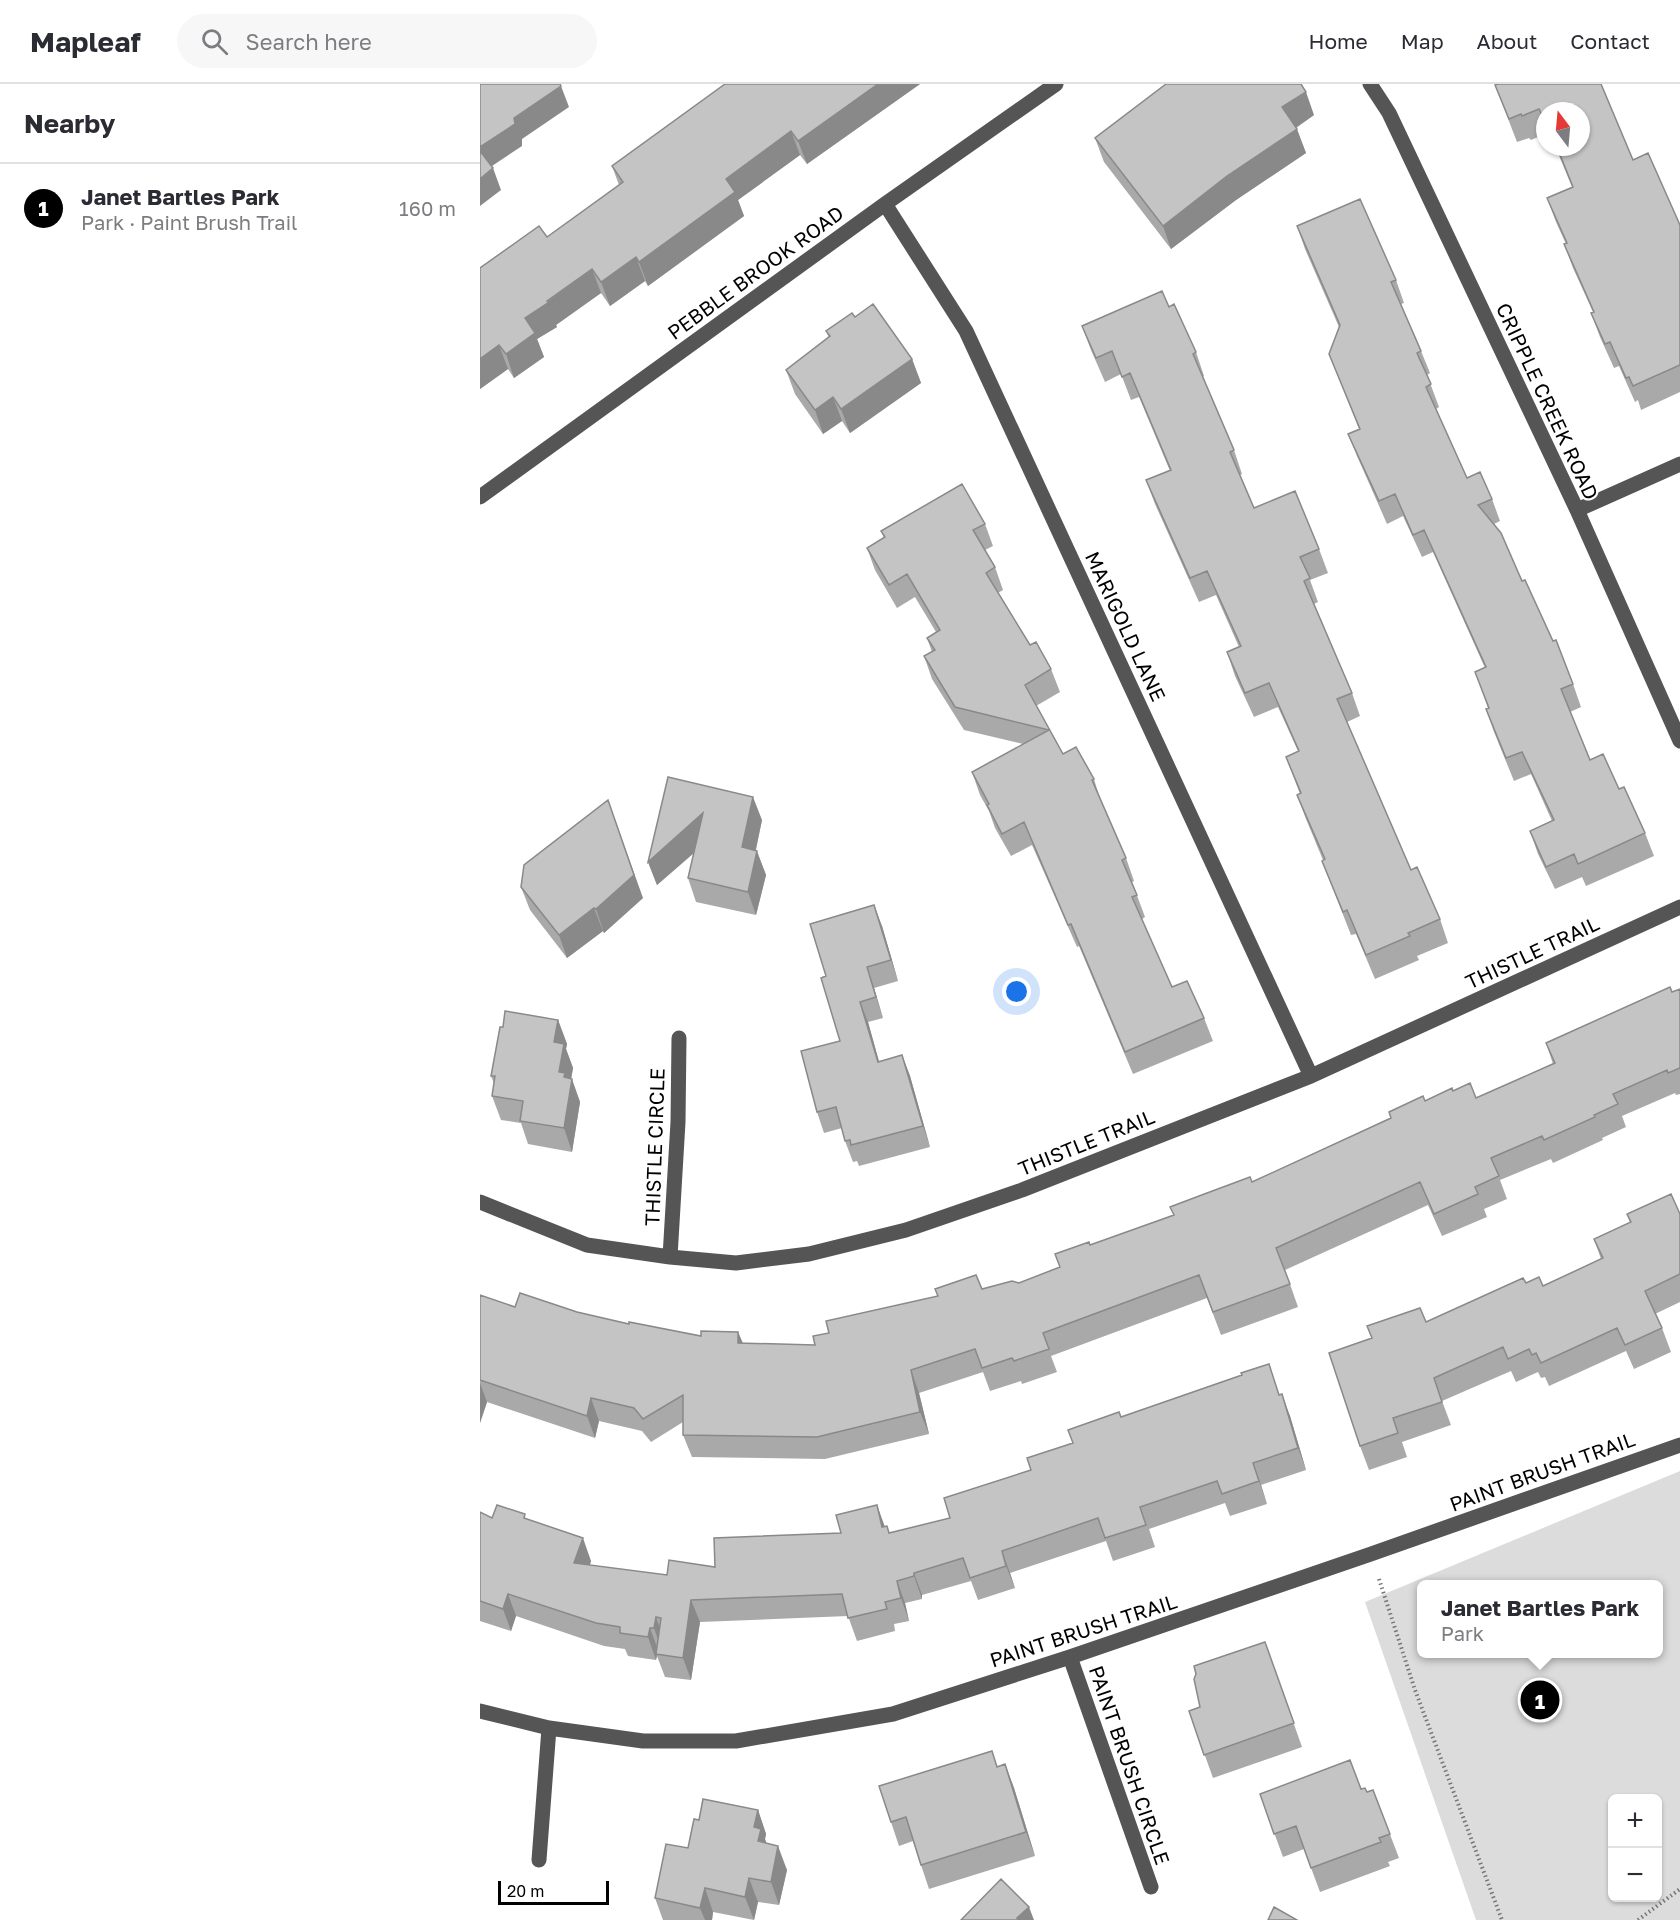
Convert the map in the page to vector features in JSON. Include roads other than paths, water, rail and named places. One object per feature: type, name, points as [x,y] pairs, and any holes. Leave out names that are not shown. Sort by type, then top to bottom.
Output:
[{"type":"street","name":"PEBBLE BROOK ROAD","points":[[480,497],[885,204],[1056,84]]},
{"type":"street","name":"CRIPPLE CREEK ROAD","points":[[1370,84],[1389,113],[1577,510],[1680,741]]},
{"type":"street","name":"MARIGOLD LANE","points":[[885,204],[966,331],[1311,1076]]},
{"type":"street","points":[[1577,510],[1680,464]]},
{"type":"street","name":"THISTLE TRAIL","points":[[480,1202],[587,1245],[670,1257],[736,1263],[809,1254],[906,1230],[1022,1190],[1311,1076],[1680,907]]},
{"type":"street","name":"THISTLE CIRCLE","points":[[670,1257],[678,1122],[679,1038]]},
{"type":"street","name":"PAINT BRUSH TRAIL","points":[[480,1711],[549,1728],[643,1741],[736,1741],[893,1714],[1070,1657],[1680,1445]]},
{"type":"street","name":"PAINT BRUSH CIRCLE","points":[[1070,1657],[1151,1887]]},
{"type":"street","points":[[539,1860],[549,1728]]},
{"type":"place","name":"Janet Bartles Park","points":[[1540,1700]]}]
